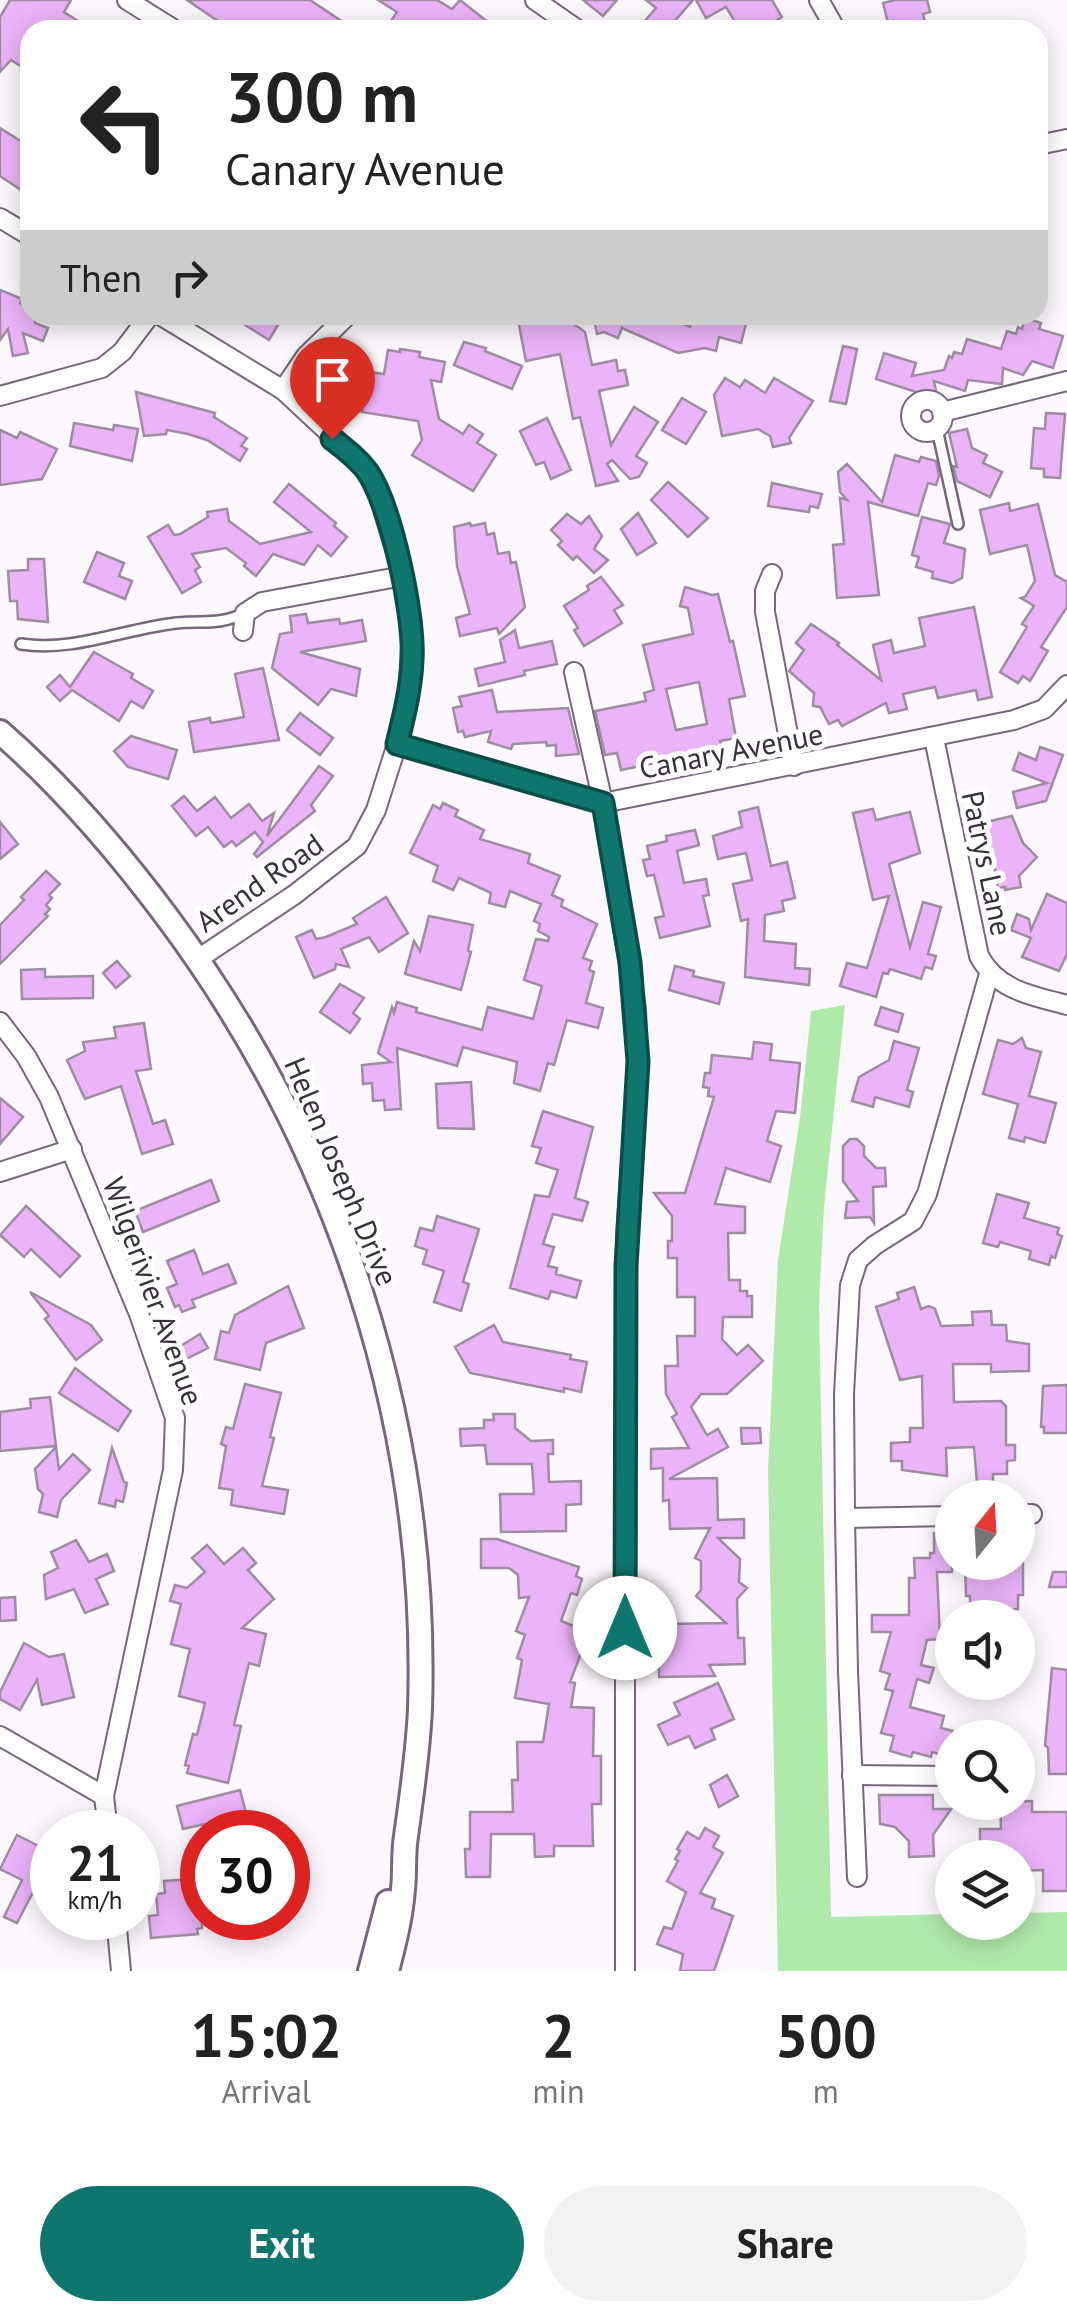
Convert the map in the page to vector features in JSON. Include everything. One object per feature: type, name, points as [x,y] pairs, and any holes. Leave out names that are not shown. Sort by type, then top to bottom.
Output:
[{"type":"street","points":[[128,0],[159,20]]},
{"type":"street","points":[[535,0],[564,20]]},
{"type":"street","points":[[0,396],[102,368],[122,352],[142,325]]},
{"type":"street","name":"Arend Road","points":[[176,325],[282,390],[369,474],[402,576],[412,624],[410,690],[397,744],[376,810],[357,846],[294,895],[198,958]]},
{"type":"street","points":[[282,390],[306,356],[338,325]]},
{"type":"street","points":[[940,420],[1067,381]]},
{"type":"street","points":[[772,574],[765,591],[765,612],[794,766]]},
{"type":"street","points":[[244,622],[262,602],[402,576]]},
{"type":"street","points":[[574,672],[603,803],[630,962],[638,1061],[625,1311],[626,1971]]},
{"type":"street","name":"Canary Avenue","points":[[397,744],[603,803],[934,738],[1034,714],[1067,685]]},
{"type":"street","name":"Helen Joseph Drive","points":[[0,732],[40,766],[98,829],[198,958],[258,1054],[293,1120],[339,1224],[376,1331],[400,1440],[416,1564],[420,1706],[399,1920],[388,1971]]},
{"type":"street","name":"Patrys Lane","points":[[934,738],[980,956],[989,974],[1020,992],[1067,1005]]},
{"type":"street","points":[[857,1876],[844,1394],[853,1272],[865,1252],[919,1213],[989,974]]},
{"type":"street","name":"Wilgerivier Avenue","points":[[0,1022],[39,1078],[72,1149],[139,1314],[174,1418],[173,1470],[104,1796],[106,1810]]},
{"type":"street","points":[[0,1172],[72,1149]]},
{"type":"street","points":[[846,1518],[935,1516]]},
{"type":"street","points":[[0,1736],[104,1796]]},
{"type":"street","points":[[852,1775],[935,1776]]},
{"type":"street","name":"Helen Joseph Drive","points":[[370,1971],[405,1841]]},
{"type":"street","points":[[118,1940],[121,1971]]},
{"type":"lane","points":[[940,420],[958,524]]},
{"type":"lane","points":[[22,644],[58,646],[179,622],[244,622]]},
{"type":"green space","points":[[845,1005],[824,1207],[819,1305],[831,1917],[935,1914],[935,1940],[1035,1940],[1035,1913],[1067,1912],[1067,1971],[778,1971],[768,1470],[778,1260],[800,1118],[811,1011]]},
{"type":"building","points":[[10,0],[71,0],[64,12],[76,20],[20,20],[20,66],[11,60],[0,72],[0,17]]},
{"type":"building","points":[[187,0],[310,0],[340,20],[216,20]]},
{"type":"building","points":[[378,0],[437,0],[452,9],[460,0],[485,20],[392,20],[397,12]]},
{"type":"building","points":[[583,0],[617,0],[603,16]]},
{"type":"building","points":[[646,0],[693,0],[676,20],[646,20],[656,8]]},
{"type":"building","points":[[696,0],[772,0],[782,17],[734,20],[726,7],[706,18]]},
{"type":"building","points":[[927,0],[930,12],[923,14],[924,20],[887,20],[883,3]]},
{"type":"building","points":[[0,128],[20,141],[20,189],[0,176]]},
{"type":"building","points":[[0,290],[20,298],[20,325],[48,328],[43,341],[23,333],[28,353],[13,356],[8,329],[0,340]]},
{"type":"building","points":[[245,325],[278,325],[269,340]]},
{"type":"building","points":[[519,325],[575,325],[585,332],[592,365],[616,360],[618,371],[625,370],[628,385],[599,391],[611,445],[634,407],[658,422],[636,456],[647,463],[639,477],[630,479],[612,460],[607,464],[618,481],[596,486],[580,417],[573,419],[560,354],[526,361]]},
{"type":"building","points":[[595,325],[746,325],[741,343],[719,337],[716,351],[705,348],[678,353],[622,328],[618,338],[604,332],[597,334]]},
{"type":"building","points":[[1023,325],[1040,325],[1039,329],[1063,336],[1053,368],[1032,361],[1023,375],[1003,368],[1002,384],[968,380],[965,391],[934,381],[936,391],[922,394],[876,379],[884,353],[916,363],[912,376],[944,370],[949,356],[952,358],[954,352],[962,354],[967,339],[1001,349],[1007,331],[1016,334],[1018,327],[1022,329]]},
{"type":"building","points":[[464,342],[522,366],[512,389],[454,365]]},
{"type":"building","points":[[843,346],[857,349],[846,404],[830,401]]},
{"type":"building","points":[[400,349],[445,362],[441,382],[431,380],[439,419],[463,434],[469,425],[483,434],[477,443],[496,455],[473,491],[412,455],[422,440],[418,421],[362,412],[369,372],[384,374],[388,350]]},
{"type":"building","points":[[725,378],[740,387],[745,380],[765,393],[774,378],[813,401],[789,438],[791,443],[773,447],[770,436],[758,429],[722,436],[714,395]]},
{"type":"building","points":[[136,392],[215,413],[214,417],[247,438],[241,446],[247,449],[240,461],[207,440],[188,434],[167,430],[166,434],[144,436]]},
{"type":"building","points":[[682,398],[706,412],[686,444],[662,430]]},
{"type":"building","points":[[1046,413],[1065,414],[1060,478],[1044,477],[1044,469],[1031,468],[1034,428],[1045,429]]},
{"type":"building","points":[[547,418],[571,470],[551,479],[544,462],[536,465],[520,431]]},
{"type":"building","points":[[74,423],[113,430],[114,425],[138,429],[132,461],[70,446]]},
{"type":"building","points":[[967,429],[972,448],[987,455],[983,463],[1002,472],[990,497],[957,481],[949,433]]},
{"type":"building","points":[[0,430],[17,438],[20,432],[57,449],[42,479],[0,485]]},
{"type":"building","points":[[895,455],[919,462],[921,457],[936,461],[936,485],[928,483],[918,516],[868,502],[879,595],[837,598],[833,545],[844,544],[840,498],[847,500],[840,492],[838,472],[847,464],[882,502]]},
{"type":"building","points":[[668,482],[708,518],[688,537],[651,500]]},
{"type":"building","points":[[772,483],[822,494],[818,508],[810,506],[809,512],[768,506]]},
{"type":"building","points":[[289,484],[347,537],[331,556],[318,545],[304,565],[273,554],[256,576],[226,548],[192,554],[200,567],[195,570],[201,582],[182,593],[148,537],[168,525],[174,535],[180,534],[208,517],[207,512],[227,509],[229,521],[260,544],[311,532],[274,502]]},
{"type":"building","points":[[1009,503],[1010,511],[1038,504],[1055,575],[1067,582],[1067,607],[1041,647],[1048,651],[1030,681],[1023,676],[1018,683],[1000,672],[1027,627],[1022,624],[1034,606],[1021,598],[1035,581],[1027,545],[990,554],[980,510]]},
{"type":"building","points":[[638,513],[656,543],[637,555],[621,529]]},
{"type":"building","points":[[567,514],[581,524],[589,516],[602,536],[594,549],[608,560],[594,573],[558,545],[562,541],[551,530]]},
{"type":"building","points":[[922,517],[950,524],[944,543],[965,549],[962,578],[952,583],[932,578],[933,572],[916,567],[919,557],[912,555]]},
{"type":"building","points":[[485,523],[487,535],[494,533],[498,554],[509,552],[511,563],[516,562],[525,607],[499,634],[497,628],[460,636],[456,618],[470,614],[457,566],[454,527]]},
{"type":"building","points":[[97,552],[124,563],[119,576],[132,581],[125,599],[84,582]]},
{"type":"building","points":[[28,559],[44,559],[48,622],[18,619],[17,601],[10,601],[8,571],[28,570]]},
{"type":"building","points":[[601,577],[623,605],[614,610],[622,623],[584,646],[564,606]]},
{"type":"building","points":[[685,587],[718,594],[745,696],[729,699],[736,738],[703,750],[706,764],[668,772],[665,761],[621,770],[617,753],[605,755],[595,711],[646,701],[644,693],[654,690],[643,645],[693,634],[688,608],[680,606]],"holes":[[[699,682],[707,724],[676,730],[666,689]]]},
{"type":"building","points":[[974,607],[992,697],[978,700],[976,690],[938,698],[935,687],[903,694],[907,709],[889,713],[886,703],[842,726],[838,720],[829,724],[820,707],[813,706],[814,693],[789,671],[804,650],[796,643],[811,624],[881,680],[873,645],[891,640],[894,653],[925,646],[919,618]]},
{"type":"building","points":[[306,614],[308,623],[362,620],[366,641],[300,652],[360,669],[356,696],[331,689],[318,705],[272,668],[280,634],[292,632],[290,616]]},
{"type":"building","points":[[515,630],[519,648],[552,641],[557,664],[479,686],[475,669],[505,662],[500,640]]},
{"type":"building","points":[[94,652],[133,674],[131,678],[153,691],[143,708],[131,701],[119,721],[72,690],[60,701],[47,687],[60,675],[70,687]]},
{"type":"building","points":[[263,668],[279,740],[194,752],[189,722],[244,717],[235,674]]},
{"type":"building","points":[[492,690],[497,712],[568,708],[579,754],[556,756],[556,745],[547,746],[546,742],[513,744],[511,749],[488,742],[491,731],[465,737],[463,731],[458,732],[453,708],[462,706],[459,697]]},
{"type":"building","points":[[300,713],[333,738],[320,755],[287,730]]},
{"type":"building","points":[[131,736],[177,750],[168,779],[128,767],[114,751]]},
{"type":"building","points":[[1040,747],[1063,755],[1046,801],[1017,808],[1013,792],[1047,783],[1013,770],[1019,753],[1036,760]]},
{"type":"building","points":[[319,766],[333,776],[311,805],[315,811],[257,857],[254,854],[263,842],[255,832],[236,846],[232,841],[224,847],[208,827],[196,836],[172,806],[184,796],[197,811],[215,797],[231,818],[249,804],[262,821],[274,813],[267,836]]},
{"type":"building","points":[[443,803],[458,810],[455,816],[484,830],[480,839],[530,854],[528,863],[560,876],[552,895],[563,900],[561,906],[597,924],[583,958],[592,961],[589,970],[594,972],[586,1003],[603,1008],[598,1028],[567,1020],[554,1065],[548,1063],[540,1091],[514,1083],[517,1062],[463,1047],[457,1066],[397,1048],[401,1109],[385,1110],[384,1100],[373,1101],[372,1083],[363,1084],[362,1065],[391,1062],[378,1053],[397,1002],[417,1008],[416,1012],[482,1030],[488,1007],[533,1019],[542,986],[524,980],[536,939],[548,941],[549,937],[538,931],[540,924],[534,921],[541,904],[510,891],[505,907],[489,903],[491,893],[459,878],[453,890],[433,881],[438,866],[410,853],[433,805],[440,809]]},
{"type":"building","points":[[758,807],[771,866],[787,862],[795,898],[782,901],[784,911],[765,915],[764,941],[796,944],[795,968],[810,969],[809,985],[745,977],[748,919],[741,921],[733,884],[752,880],[746,853],[718,859],[713,836],[742,827],[739,812]]},
{"type":"building","points":[[873,809],[876,820],[910,812],[920,853],[889,864],[910,947],[923,902],[941,907],[928,954],[936,956],[932,969],[925,967],[921,979],[890,969],[888,974],[883,973],[876,997],[840,986],[847,963],[867,968],[889,896],[873,900],[853,813]]},
{"type":"building","points":[[1012,816],[1023,843],[1037,857],[1019,876],[1021,887],[1005,890],[998,888],[986,822]]},
{"type":"building","points":[[0,822],[18,844],[0,859]]},
{"type":"building","points":[[695,830],[699,845],[677,851],[684,883],[706,879],[709,895],[703,896],[710,926],[660,938],[655,918],[664,916],[654,875],[647,876],[643,860],[650,859],[647,846],[667,841],[666,836]]},
{"type":"building","points":[[46,871],[60,884],[49,895],[52,898],[46,905],[50,909],[45,914],[48,916],[0,964],[0,925]]},
{"type":"building","points":[[1047,894],[1067,903],[1067,954],[1059,971],[1022,957],[1031,938],[1011,930],[1017,914],[1029,919],[1031,930]]},
{"type":"building","points":[[386,897],[408,933],[379,952],[369,937],[341,949],[349,967],[336,964],[335,969],[314,978],[296,937],[312,930],[316,939],[326,937],[357,924],[353,918]]},
{"type":"building","points":[[429,916],[473,925],[461,990],[405,974],[414,941],[420,951]]},
{"type":"building","points":[[117,961],[130,976],[116,988],[103,973]]},
{"type":"building","points":[[675,966],[694,971],[693,976],[724,983],[719,1004],[669,990]]},
{"type":"building","points":[[45,969],[45,977],[93,976],[93,998],[22,999],[21,970]]},
{"type":"building","points":[[340,984],[364,998],[353,1013],[360,1019],[350,1033],[320,1012]]},
{"type":"building","points":[[881,1007],[903,1014],[898,1032],[875,1025]]},
{"type":"building","points":[[144,1023],[151,1069],[136,1071],[153,1124],[165,1120],[173,1144],[142,1154],[121,1086],[85,1099],[67,1060],[85,1051],[83,1042],[116,1038],[114,1027]]},
{"type":"building","points":[[1022,1038],[1026,1048],[1041,1052],[1029,1096],[1056,1103],[1045,1143],[1025,1137],[1024,1142],[1009,1138],[1018,1104],[983,1094],[998,1040],[1013,1044]]},
{"type":"building","points":[[894,1041],[919,1048],[907,1090],[913,1092],[909,1107],[875,1097],[873,1107],[852,1101],[859,1077],[889,1060]]},
{"type":"building","points":[[754,1042],[772,1044],[770,1060],[800,1063],[795,1113],[776,1111],[767,1141],[781,1146],[770,1182],[726,1168],[715,1204],[745,1207],[745,1233],[728,1233],[729,1280],[740,1280],[740,1291],[752,1296],[752,1317],[723,1317],[722,1339],[737,1355],[748,1345],[763,1361],[727,1394],[701,1394],[691,1407],[707,1435],[718,1429],[728,1447],[669,1479],[717,1478],[718,1520],[744,1519],[744,1538],[718,1538],[740,1559],[739,1582],[747,1588],[737,1599],[738,1638],[744,1638],[745,1664],[709,1665],[715,1676],[659,1677],[659,1656],[666,1655],[665,1624],[726,1623],[696,1596],[701,1590],[701,1561],[695,1558],[710,1528],[670,1529],[669,1500],[663,1501],[663,1468],[651,1469],[651,1449],[689,1448],[672,1417],[677,1414],[666,1394],[665,1366],[678,1366],[677,1336],[695,1336],[695,1297],[677,1297],[677,1258],[668,1258],[672,1216],[654,1193],[685,1193],[714,1097],[708,1096],[709,1088],[703,1087],[712,1055],[752,1059]]},
{"type":"building","points":[[471,1082],[474,1129],[438,1128],[436,1084]]},
{"type":"building","points":[[0,1098],[23,1117],[0,1144]]},
{"type":"building","points":[[543,1111],[593,1127],[575,1198],[588,1202],[582,1221],[553,1214],[543,1244],[554,1247],[548,1266],[557,1268],[556,1274],[581,1281],[576,1298],[551,1291],[548,1299],[510,1288],[535,1195],[549,1197],[558,1170],[536,1163],[541,1148],[532,1146]]},
{"type":"building","points":[[850,1139],[857,1139],[864,1146],[864,1156],[876,1168],[885,1168],[886,1186],[873,1187],[874,1223],[870,1217],[845,1218],[847,1202],[858,1201],[843,1181],[843,1146]]},
{"type":"building","points":[[211,1180],[219,1201],[143,1232],[135,1211]]},
{"type":"building","points":[[997,1194],[1029,1203],[1024,1218],[1059,1228],[1057,1234],[1062,1236],[1049,1265],[1029,1259],[1031,1251],[1000,1242],[998,1247],[983,1243]]},
{"type":"building","points":[[26,1206],[80,1256],[60,1277],[31,1249],[24,1257],[0,1235]]},
{"type":"building","points":[[437,1216],[479,1229],[463,1282],[469,1284],[461,1311],[434,1302],[444,1271],[423,1264],[427,1250],[415,1246],[420,1228],[433,1231]]},
{"type":"building","points":[[194,1250],[203,1274],[228,1264],[236,1283],[192,1300],[195,1307],[182,1312],[179,1305],[175,1307],[167,1288],[177,1284],[167,1261]]},
{"type":"building","points":[[288,1286],[304,1328],[266,1343],[260,1370],[215,1359],[221,1331],[229,1333],[235,1315]]},
{"type":"building","points":[[914,1287],[921,1309],[935,1309],[941,1326],[973,1325],[972,1312],[991,1311],[992,1325],[1006,1325],[1007,1341],[1029,1344],[1029,1371],[991,1372],[991,1364],[953,1364],[954,1402],[1001,1401],[1006,1406],[1006,1445],[1015,1445],[1015,1460],[1007,1461],[1007,1474],[993,1474],[993,1480],[977,1480],[974,1447],[946,1448],[947,1476],[902,1470],[902,1461],[891,1461],[891,1443],[910,1442],[910,1428],[923,1428],[922,1376],[900,1380],[876,1307],[899,1299],[897,1293]]},
{"type":"building","points":[[30,1292],[91,1325],[102,1340],[76,1360]]},
{"type":"building","points":[[494,1325],[503,1342],[571,1355],[570,1359],[587,1362],[581,1392],[470,1373],[455,1347]]},
{"type":"building","points":[[200,1334],[208,1348],[182,1361],[176,1349]]},
{"type":"building","points":[[75,1368],[131,1411],[118,1431],[59,1393]]},
{"type":"building","points":[[245,1384],[281,1393],[262,1486],[288,1490],[284,1514],[231,1505],[233,1490],[219,1488],[226,1446],[221,1444],[226,1427],[233,1429]]},
{"type":"building","points":[[1067,1385],[1067,1433],[1044,1433],[1043,1386]]},
{"type":"building","points":[[50,1397],[56,1446],[0,1451],[0,1412],[31,1408],[30,1399]]},
{"type":"building","points":[[493,1414],[515,1414],[515,1428],[531,1441],[553,1440],[553,1454],[548,1454],[549,1482],[581,1481],[581,1504],[566,1505],[566,1531],[501,1532],[500,1494],[534,1494],[532,1464],[487,1464],[485,1445],[461,1446],[460,1429],[484,1428],[484,1420],[494,1420]]},
{"type":"building","points":[[741,1428],[760,1428],[761,1443],[742,1444]]},
{"type":"building","points":[[56,1447],[59,1469],[73,1454],[90,1470],[61,1500],[57,1517],[39,1512],[43,1494],[38,1489],[35,1469]]},
{"type":"building","points":[[112,1448],[127,1483],[123,1502],[116,1500],[115,1507],[99,1503]]},
{"type":"building","points":[[935,1533],[938,1600],[935,1600],[935,1639],[927,1640],[921,1665],[934,1668],[929,1683],[917,1679],[910,1707],[944,1716],[943,1720],[935,1720],[935,1753],[931,1757],[913,1752],[911,1757],[890,1751],[894,1736],[881,1733],[893,1691],[885,1689],[890,1674],[880,1671],[891,1632],[872,1632],[872,1615],[909,1615],[909,1578],[915,1578],[914,1558],[930,1558],[930,1553],[934,1553]]},
{"type":"building","points":[[481,1539],[497,1539],[579,1567],[576,1576],[582,1579],[577,1595],[571,1593],[561,1621],[589,1632],[570,1682],[575,1683],[571,1707],[594,1708],[593,1756],[601,1756],[601,1804],[592,1804],[593,1846],[554,1846],[554,1856],[535,1857],[534,1834],[491,1834],[490,1877],[466,1877],[470,1812],[513,1812],[512,1780],[518,1780],[517,1742],[543,1742],[549,1704],[515,1698],[522,1660],[517,1658],[525,1635],[516,1631],[529,1597],[519,1598],[518,1575],[509,1568],[481,1568]]},
{"type":"building","points":[[76,1540],[89,1562],[107,1554],[114,1571],[96,1579],[108,1604],[85,1613],[74,1589],[46,1599],[44,1575],[58,1568],[51,1552]]},
{"type":"building","points":[[207,1545],[224,1564],[243,1548],[256,1563],[248,1570],[274,1599],[242,1628],[266,1634],[259,1666],[249,1663],[234,1725],[241,1726],[228,1783],[187,1773],[189,1766],[185,1765],[205,1703],[179,1696],[190,1649],[171,1644],[181,1604],[170,1601],[175,1585],[187,1588],[205,1572],[192,1558]]},
{"type":"building","points":[[1053,1572],[1067,1572],[1067,1587],[1049,1587]]},
{"type":"building","points":[[966,1580],[1023,1580],[1023,1595],[1018,1595],[1018,1600],[970,1600],[966,1596]]},
{"type":"building","points":[[15,1597],[16,1620],[0,1621],[0,1598]]},
{"type":"building","points":[[24,1643],[49,1657],[64,1654],[74,1697],[42,1705],[37,1680],[20,1710],[0,1699]]},
{"type":"building","points":[[1052,1668],[1067,1670],[1067,1774],[1049,1774],[1045,1745]]},
{"type":"building","points":[[718,1683],[734,1719],[711,1729],[715,1739],[695,1748],[689,1736],[668,1745],[658,1725],[680,1715],[674,1703]]},
{"type":"building","points":[[727,1775],[738,1796],[719,1807],[710,1785]]},
{"type":"building","points":[[240,1790],[245,1810],[180,1810],[180,1818],[177,1806]]},
{"type":"building","points":[[879,1795],[933,1795],[935,1820],[943,1820],[933,1835],[934,1856],[909,1857],[909,1841],[895,1827],[880,1824]]},
{"type":"building","points":[[1035,1812],[1067,1812],[1067,1891],[1043,1891],[1043,1870],[1035,1870],[1035,1840],[980,1840],[980,1829],[1001,1829],[1001,1820],[1035,1820]]},
{"type":"building","points":[[705,1828],[719,1836],[713,1847],[723,1853],[700,1893],[715,1899],[712,1908],[733,1916],[714,1971],[680,1971],[683,1954],[657,1944],[664,1927],[672,1929],[686,1892],[667,1881],[687,1832],[699,1839]]},
{"type":"building","points":[[17,1835],[30,1842],[30,1898],[17,1923],[4,1917],[22,1880],[0,1869]]},
{"type":"building","points":[[180,1880],[180,1936],[160,1937],[160,1894],[165,1893],[164,1881]]},
{"type":"route","points":[[332,439],[369,474],[402,576],[412,624],[412,658],[410,690],[397,744],[603,803],[630,962],[638,1061],[626,1266],[625,1628]]}]
